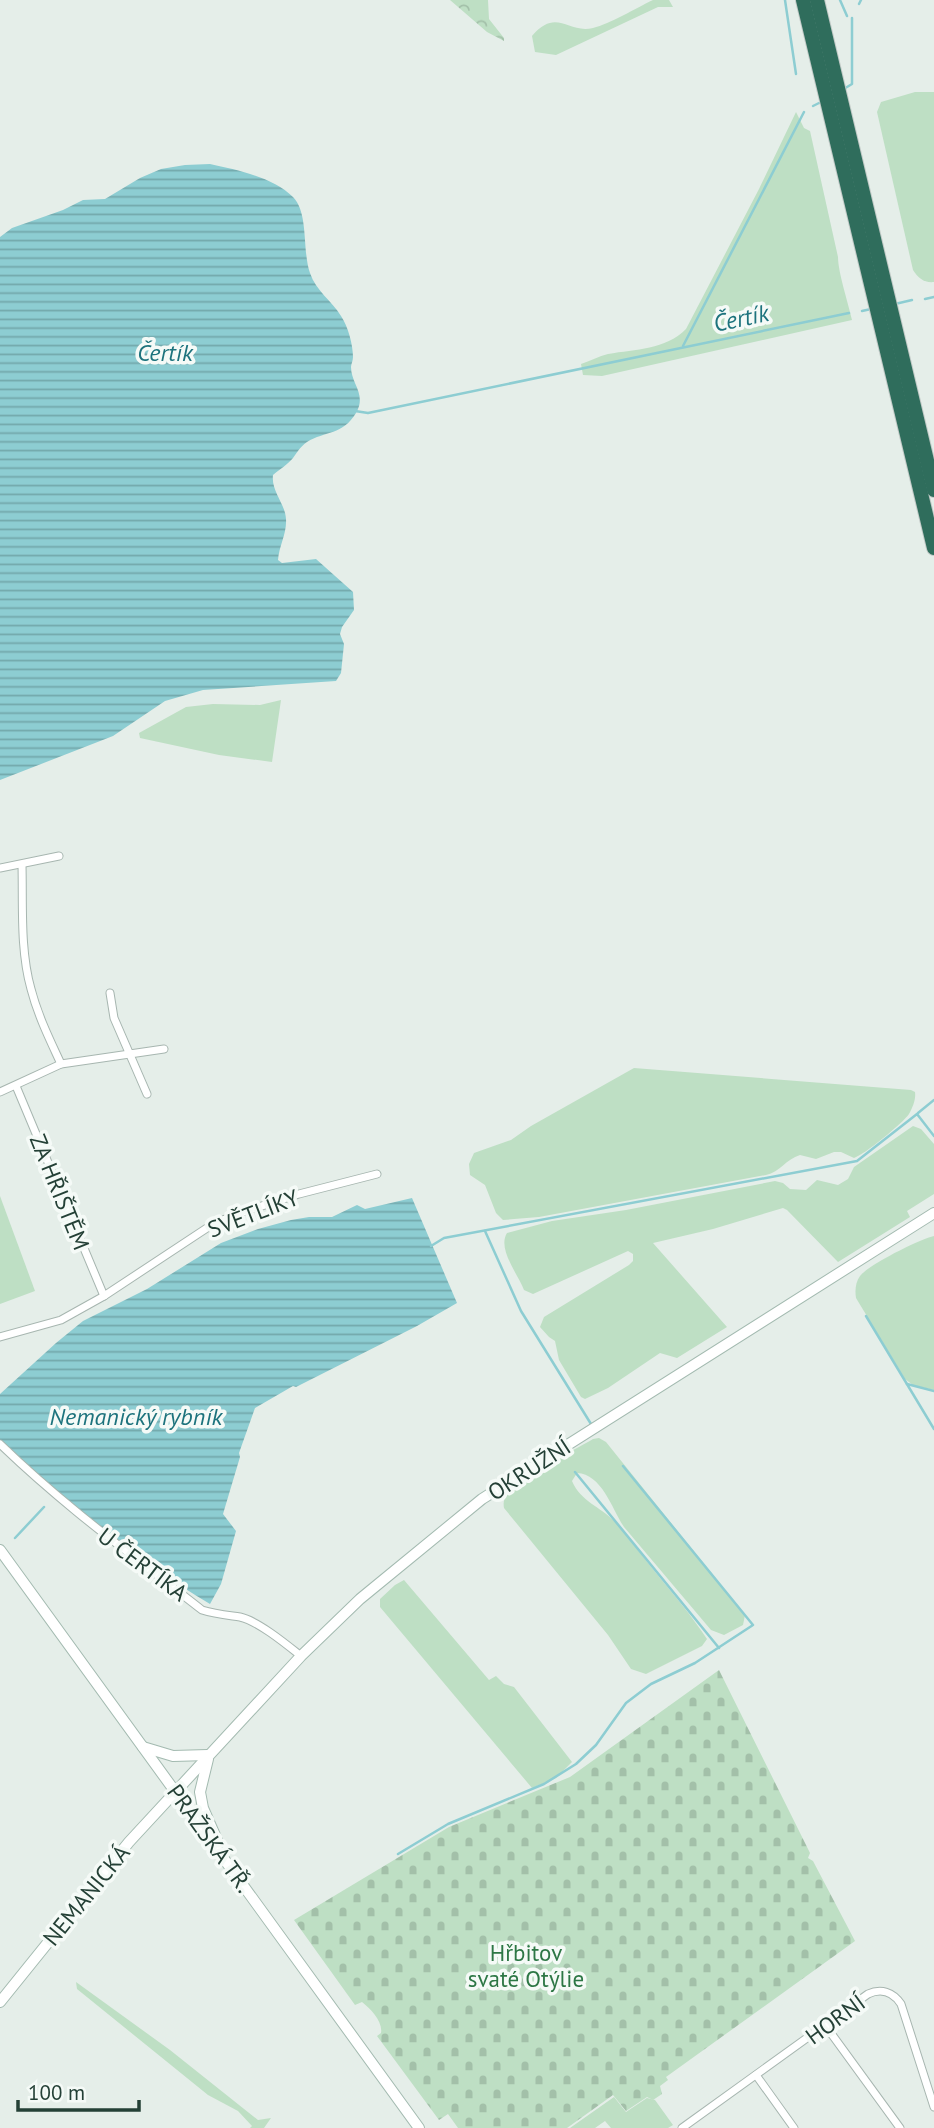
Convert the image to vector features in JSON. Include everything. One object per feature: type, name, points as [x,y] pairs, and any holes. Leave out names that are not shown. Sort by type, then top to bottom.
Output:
[{"type":"highway","points":[[803,0],[819,68],[849,162],[890,335],[934,548]]},
{"type":"highway","points":[[817,0],[835,70],[849,162]]},
{"type":"highway","points":[[890,335],[934,490]]},
{"type":"main road","name":"OKRUŽNÍ","points":[[176,1791],[301,1656],[360,1599],[482,1499],[934,1213]]},
{"type":"main road","name":"PRAŽSKÁ TŘ.","points":[[0,1550],[419,2128]]},
{"type":"main road","points":[[144,1747],[173,1756],[208,1755],[200,1797],[223,1856]]},
{"type":"main road","name":"NEMANICKÁ","points":[[0,2002],[113,1860],[176,1791]]},
{"type":"street","points":[[0,868],[59,856]]},
{"type":"street","points":[[22,865],[24,947],[30,987],[40,1018],[61,1064]]},
{"type":"street","points":[[110,993],[114,1018],[146,1094]]},
{"type":"street","points":[[0,1092],[61,1064],[164,1049]]},
{"type":"street","name":"ZA HŘIŠTĚM","points":[[16,1086],[104,1296]]},
{"type":"street","name":"SVĚTLÍKY","points":[[104,1296],[213,1224],[299,1194],[377,1174]]},
{"type":"street","points":[[0,1337],[61,1320],[104,1296]]},
{"type":"street","name":"U ČERTÍKA","points":[[0,1444],[62,1502],[202,1609],[217,1615],[241,1617],[301,1656]]},
{"type":"street","name":"HORNÍ","points":[[687,2127],[875,1991],[886,1991],[901,2004],[934,2107]]},
{"type":"street","points":[[825,2025],[900,2128]]},
{"type":"street","points":[[756,2075],[794,2128]]},
{"type":"green space","points":[[450,0],[488,0],[489,19],[504,41],[487,32]]},
{"type":"green space","points":[[653,0],[669,0],[673,7],[658,7],[556,55],[535,52],[532,36],[548,23],[593,28]]},
{"type":"green space","points":[[915,92],[934,92],[934,282],[927,282],[913,270],[877,112],[881,102]]},
{"type":"green space","points":[[796,112],[804,128],[810,131],[852,320],[602,376],[583,375],[581,364],[608,354],[659,345],[686,329]]},
{"type":"green space","points":[[281,700],[272,762],[219,755],[140,738],[139,733],[186,707],[213,704],[260,705]]},
{"type":"green space","points":[[634,1068],[911,1090],[915,1092],[915,1097],[909,1114],[892,1131],[854,1158],[841,1152],[816,1159],[800,1155],[766,1175],[539,1217],[503,1220],[496,1213],[485,1185],[470,1175],[469,1164],[474,1153],[511,1140]]},
{"type":"green space","points":[[913,1126],[921,1129],[934,1144],[934,1194],[907,1211],[910,1217],[838,1262],[783,1208],[653,1243],[727,1327],[677,1358],[660,1353],[608,1388],[585,1399],[581,1397],[559,1360],[555,1341],[540,1327],[544,1317],[629,1265],[633,1261],[633,1254],[628,1251],[533,1294],[524,1290],[506,1254],[507,1233],[552,1221],[626,1210],[775,1181],[790,1189],[806,1190],[817,1180],[838,1185],[848,1179],[854,1167]]},
{"type":"green space","points":[[0,1196],[35,1291],[0,1304]]},
{"type":"green space","points":[[934,1236],[934,1390],[913,1385],[905,1379],[856,1298],[856,1287],[865,1271],[895,1253]]},
{"type":"green space","points":[[599,1438],[606,1442],[745,1615],[743,1625],[724,1635],[711,1630],[624,1527],[600,1486],[586,1475],[577,1473],[572,1481],[580,1494],[620,1528],[707,1639],[702,1646],[646,1674],[631,1669],[608,1635],[504,1508],[507,1495],[524,1479]]},
{"type":"green space","points":[[404,1580],[489,1680],[496,1676],[504,1684],[514,1687],[572,1762],[556,1778],[532,1788],[380,1607],[380,1599]]},
{"type":"green space","name":"Hřbitov svaté Otýlie","points":[[719,1670],[810,1853],[808,1858],[813,1861],[855,1941],[666,2077],[668,2080],[660,2086],[662,2094],[653,2100],[647,2097],[626,2111],[613,2095],[567,2128],[458,2128],[448,2114],[439,2120],[377,2036],[381,2029],[376,2016],[362,2002],[355,2005],[294,1920],[449,1827],[570,1777]]},
{"type":"green space","points":[[76,1982],[170,2050],[258,2120],[271,2118],[264,2128],[250,2128],[252,2126],[238,2111],[208,2095],[77,1989]]},
{"type":"green space","points":[[614,2097],[626,2112],[647,2098],[655,2100],[673,2125],[668,2128],[611,2128],[605,2121],[595,2128],[570,2128]]},
{"type":"water","name":"Čertík","points":[[210,164],[265,179],[293,197],[301,213],[310,273],[316,285],[341,316],[350,336],[353,352],[351,367],[360,400],[356,413],[340,429],[307,442],[273,475],[274,486],[286,519],[278,560],[282,563],[316,559],[353,592],[354,610],[340,634],[344,644],[341,673],[336,681],[203,690],[165,701],[113,736],[0,780],[0,237],[12,228],[83,200],[105,199],[161,169]]},
{"type":"water","name":"Nemanický rybník","points":[[412,1198],[457,1303],[255,1408],[239,1453],[223,1514],[236,1531],[221,1584],[210,1604],[156,1569],[101,1528],[0,1440],[0,1394],[83,1321],[147,1289],[221,1243],[258,1229],[309,1217],[332,1217],[357,1205],[365,1209]]},
{"type":"waterway","points":[[785,0],[796,74]]},
{"type":"waterway","points":[[840,0],[847,16]]},
{"type":"waterway","points":[[859,4],[861,0]]},
{"type":"waterway","points":[[842,90],[852,84],[852,18]]},
{"type":"waterway","points":[[813,106],[821,102]]},
{"type":"waterway","points":[[683,346],[804,112]]},
{"type":"waterway","name":"Čertík","points":[[925,299],[934,297]]},
{"type":"waterway","name":"Čertík","points":[[895,304],[912,300]]},
{"type":"waterway","name":"Čertík","points":[[862,311],[871,309]]},
{"type":"waterway","name":"Čertík","points":[[355,411],[368,413],[849,313]]},
{"type":"waterway","points":[[918,1113],[934,1100]]},
{"type":"waterway","points":[[431,1246],[444,1238],[857,1161],[917,1114],[934,1136]]},
{"type":"waterway","points":[[485,1231],[521,1311],[591,1424]]},
{"type":"waterway","points":[[866,1316],[934,1429]]},
{"type":"waterway","points":[[907,1384],[934,1391]]},
{"type":"waterway","points":[[398,1854],[448,1824],[544,1784],[576,1764],[596,1745],[626,1703],[651,1684],[695,1663],[753,1625],[623,1466]]},
{"type":"waterway","points":[[575,1472],[719,1648]]},
{"type":"waterway","points":[[15,1538],[44,1507]]}]
